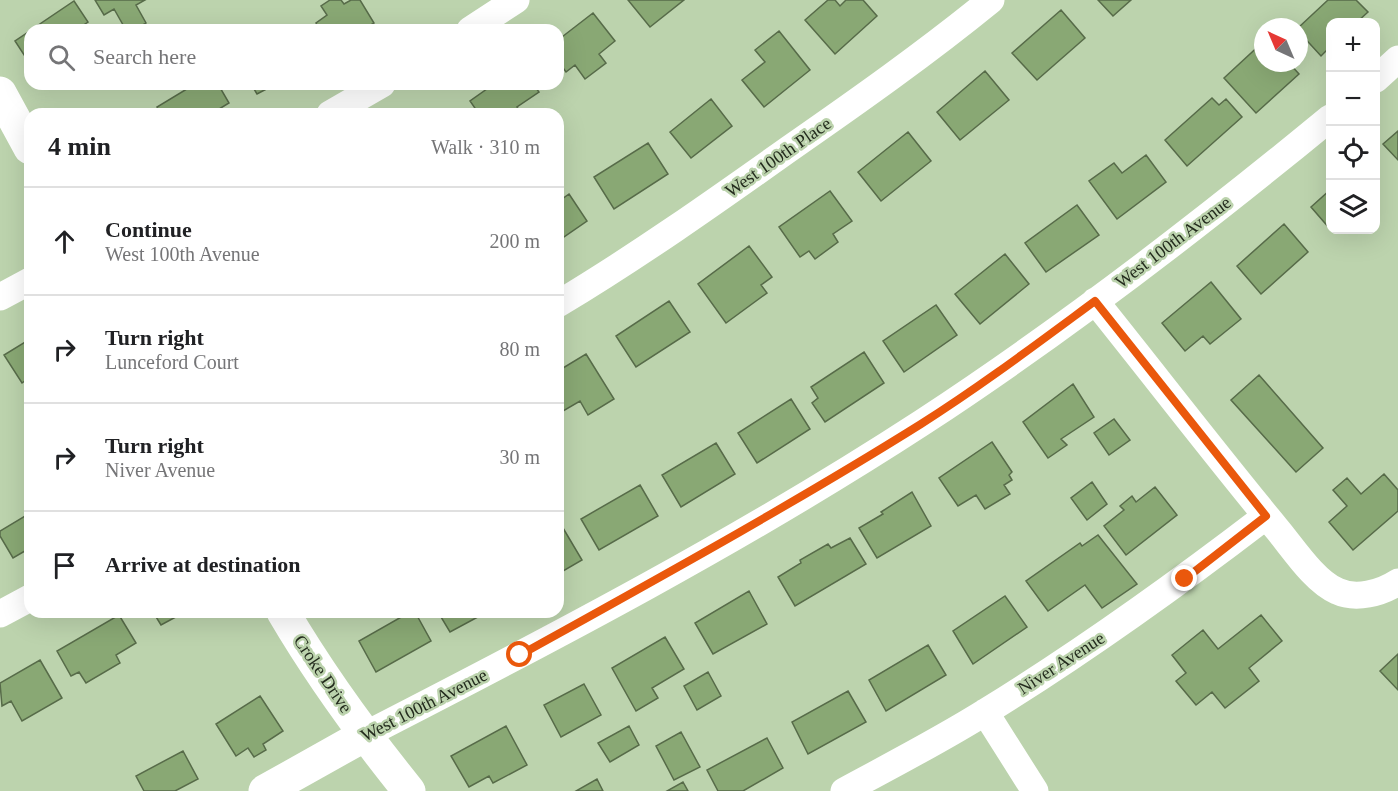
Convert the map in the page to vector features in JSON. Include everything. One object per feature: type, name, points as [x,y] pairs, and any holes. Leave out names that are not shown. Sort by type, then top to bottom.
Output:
[{"type":"street","points":[[479,24],[516,0]]},
{"type":"street","name":"West 100th Place","points":[[564,300],[627,262],[846,110],[991,0]]},
{"type":"street","points":[[1380,75],[1398,59]]},
{"type":"street","points":[[340,108],[372,90]]},
{"type":"street","points":[[0,93],[24,137]]},
{"type":"street","name":"West 100th Avenue","points":[[265,791],[365,735],[520,655],[764,520],[922,423],[1039,342],[1213,213],[1326,121]]},
{"type":"street","points":[[0,297],[24,284]]},
{"type":"street","points":[[1095,301],[1266,516],[1324,583],[1337,591],[1357,595],[1375,592],[1398,582]]},
{"type":"street","name":"Niver Avenue","points":[[844,791],[985,712],[1077,653],[1185,579],[1266,516]]},
{"type":"street","points":[[0,614],[24,601]]},
{"type":"street","name":"Croke Drive","points":[[287,618],[365,735],[409,791]]},
{"type":"street","points":[[985,712],[1035,791]]},
{"type":"building","points":[[95,0],[145,0],[136,5],[146,23],[144,24],[123,24],[114,9],[104,15]]},
{"type":"building","points":[[330,0],[341,0],[344,4],[351,0],[360,0],[374,23],[317,24],[327,15],[321,6]]},
{"type":"building","points":[[628,0],[684,0],[650,27]]},
{"type":"building","points":[[828,0],[835,0],[840,6],[846,0],[863,0],[877,16],[835,54],[805,20]]},
{"type":"building","points":[[1098,0],[1131,0],[1113,16]]},
{"type":"building","points":[[1328,0],[1356,0],[1368,12],[1361,18],[1326,18],[1326,51],[1321,56],[1308,42],[1308,19]]},
{"type":"building","points":[[74,1],[88,22],[85,24],[40,24]]},
{"type":"building","points":[[1061,10],[1085,38],[1037,80],[1012,53]]},
{"type":"building","points":[[593,13],[615,41],[599,54],[606,63],[585,79],[575,65],[566,72],[564,69],[564,35]]},
{"type":"building","points":[[779,31],[810,70],[764,107],[742,80],[765,62],[755,50]]},
{"type":"building","points":[[24,35],[24,55],[15,41]]},
{"type":"building","points":[[1254,50],[1254,72],[1297,72],[1299,74],[1256,113],[1224,78]]},
{"type":"building","points":[[985,71],[1009,100],[960,140],[937,112]]},
{"type":"building","points":[[185,90],[221,90],[229,103],[221,108],[157,107]]},
{"type":"building","points":[[486,90],[538,90],[539,92],[518,108],[475,108],[470,101]]},
{"type":"building","points":[[1212,98],[1219,105],[1226,99],[1242,117],[1187,166],[1165,140]]},
{"type":"building","points":[[711,99],[732,126],[691,158],[670,132]]},
{"type":"building","points":[[1398,131],[1398,160],[1383,144]]},
{"type":"building","points":[[908,132],[931,161],[881,201],[858,172]]},
{"type":"building","points":[[648,143],[668,174],[614,209],[594,177]]},
{"type":"building","points":[[1146,155],[1166,182],[1117,219],[1089,181],[1114,163],[1122,173]]},
{"type":"building","points":[[830,191],[852,221],[833,234],[838,242],[815,259],[809,251],[800,257],[779,227]]},
{"type":"building","points":[[569,194],[587,221],[564,237],[564,198]]},
{"type":"building","points":[[1326,194],[1326,224],[1311,207]]},
{"type":"building","points":[[1077,205],[1099,235],[1046,272],[1025,243]]},
{"type":"building","points":[[1284,224],[1308,252],[1261,294],[1237,266]]},
{"type":"building","points":[[749,246],[772,277],[761,285],[767,293],[726,323],[698,284]]},
{"type":"building","points":[[1005,254],[1029,284],[980,324],[955,294]]},
{"type":"building","points":[[1211,282],[1241,319],[1210,344],[1203,336],[1185,351],[1162,323]]},
{"type":"building","points":[[669,301],[690,332],[636,367],[616,336]]},
{"type":"building","points":[[936,305],[957,335],[904,372],[883,341]]},
{"type":"building","points":[[24,343],[24,382],[22,383],[4,355]]},
{"type":"building","points":[[864,352],[884,383],[825,422],[812,403],[818,398],[811,387]]},
{"type":"building","points":[[586,354],[614,399],[588,415],[580,401],[564,410],[564,367]]},
{"type":"building","points":[[1259,375],[1323,448],[1296,472],[1231,400]]},
{"type":"building","points":[[1073,384],[1094,417],[1061,439],[1067,445],[1048,458],[1023,422]]},
{"type":"building","points":[[791,399],[810,429],[757,463],[738,433]]},
{"type":"building","points":[[1114,419],[1130,440],[1109,455],[1094,433]]},
{"type":"building","points":[[992,442],[1012,472],[1009,475],[1012,480],[1004,485],[1010,494],[985,509],[976,495],[958,506],[939,478]]},
{"type":"building","points":[[716,443],[735,474],[681,507],[662,475]]},
{"type":"building","points":[[1384,474],[1398,490],[1398,511],[1353,550],[1329,522],[1347,506],[1333,490],[1347,478],[1361,494]]},
{"type":"building","points":[[1092,482],[1107,504],[1087,520],[1071,498]]},
{"type":"building","points":[[640,485],[658,516],[599,550],[581,519]]},
{"type":"building","points":[[1155,487],[1177,515],[1126,555],[1104,526],[1124,510],[1120,506],[1132,496],[1136,502]]},
{"type":"building","points":[[912,492],[931,526],[877,558],[859,528],[883,514],[881,512]]},
{"type":"building","points":[[24,517],[24,552],[13,558],[0,536],[0,531]]},
{"type":"building","points":[[564,530],[582,560],[564,570]]},
{"type":"building","points":[[1098,535],[1137,584],[1102,608],[1085,585],[1048,611],[1026,581],[1080,543],[1082,546]]},
{"type":"building","points":[[850,538],[866,564],[795,606],[778,577],[801,563],[800,560],[828,544],[831,548]]},
{"type":"building","points":[[749,591],[767,624],[713,654],[695,623]]},
{"type":"building","points":[[1005,596],[1027,627],[973,664],[953,631]]},
{"type":"building","points":[[1261,615],[1282,641],[1249,668],[1259,681],[1225,708],[1212,692],[1196,705],[1176,681],[1186,673],[1172,655],[1203,630],[1218,649]]},
{"type":"building","points":[[114,618],[121,618],[136,643],[116,655],[120,663],[86,683],[79,672],[71,676],[57,651]]},
{"type":"building","points":[[157,618],[174,618],[161,625]]},
{"type":"building","points":[[399,618],[418,618],[431,641],[376,672],[359,641]]},
{"type":"building","points":[[442,618],[476,618],[450,632]]},
{"type":"building","points":[[665,637],[684,669],[652,688],[658,698],[636,711],[612,668]]},
{"type":"building","points":[[928,645],[946,675],[886,711],[869,680]]},
{"type":"building","points":[[1398,654],[1398,690],[1380,671]]},
{"type":"building","points":[[40,660],[62,698],[22,721],[11,701],[2,706],[0,683]]},
{"type":"building","points":[[708,672],[721,696],[697,710],[684,686]]},
{"type":"building","points":[[584,684],[601,715],[561,737],[544,705]]},
{"type":"building","points":[[848,691],[866,722],[808,754],[792,722]]},
{"type":"building","points":[[260,696],[283,731],[263,744],[266,750],[254,757],[248,748],[236,756],[216,724]]},
{"type":"building","points":[[506,726],[527,765],[493,783],[489,776],[469,787],[451,756]]},
{"type":"building","points":[[629,726],[639,745],[610,762],[598,743]]},
{"type":"building","points":[[681,732],[700,767],[674,780],[656,746]]},
{"type":"building","points":[[767,738],[783,768],[743,791],[718,791],[707,770]]},
{"type":"building","points":[[183,751],[198,779],[175,791],[144,791],[136,776]]},
{"type":"building","points":[[597,779],[603,791],[576,791]]},
{"type":"building","points":[[683,782],[688,791],[667,791]]},
{"type":"route","points":[[520,655],[764,520],[922,423],[1095,301],[1266,516],[1185,579]]}]
